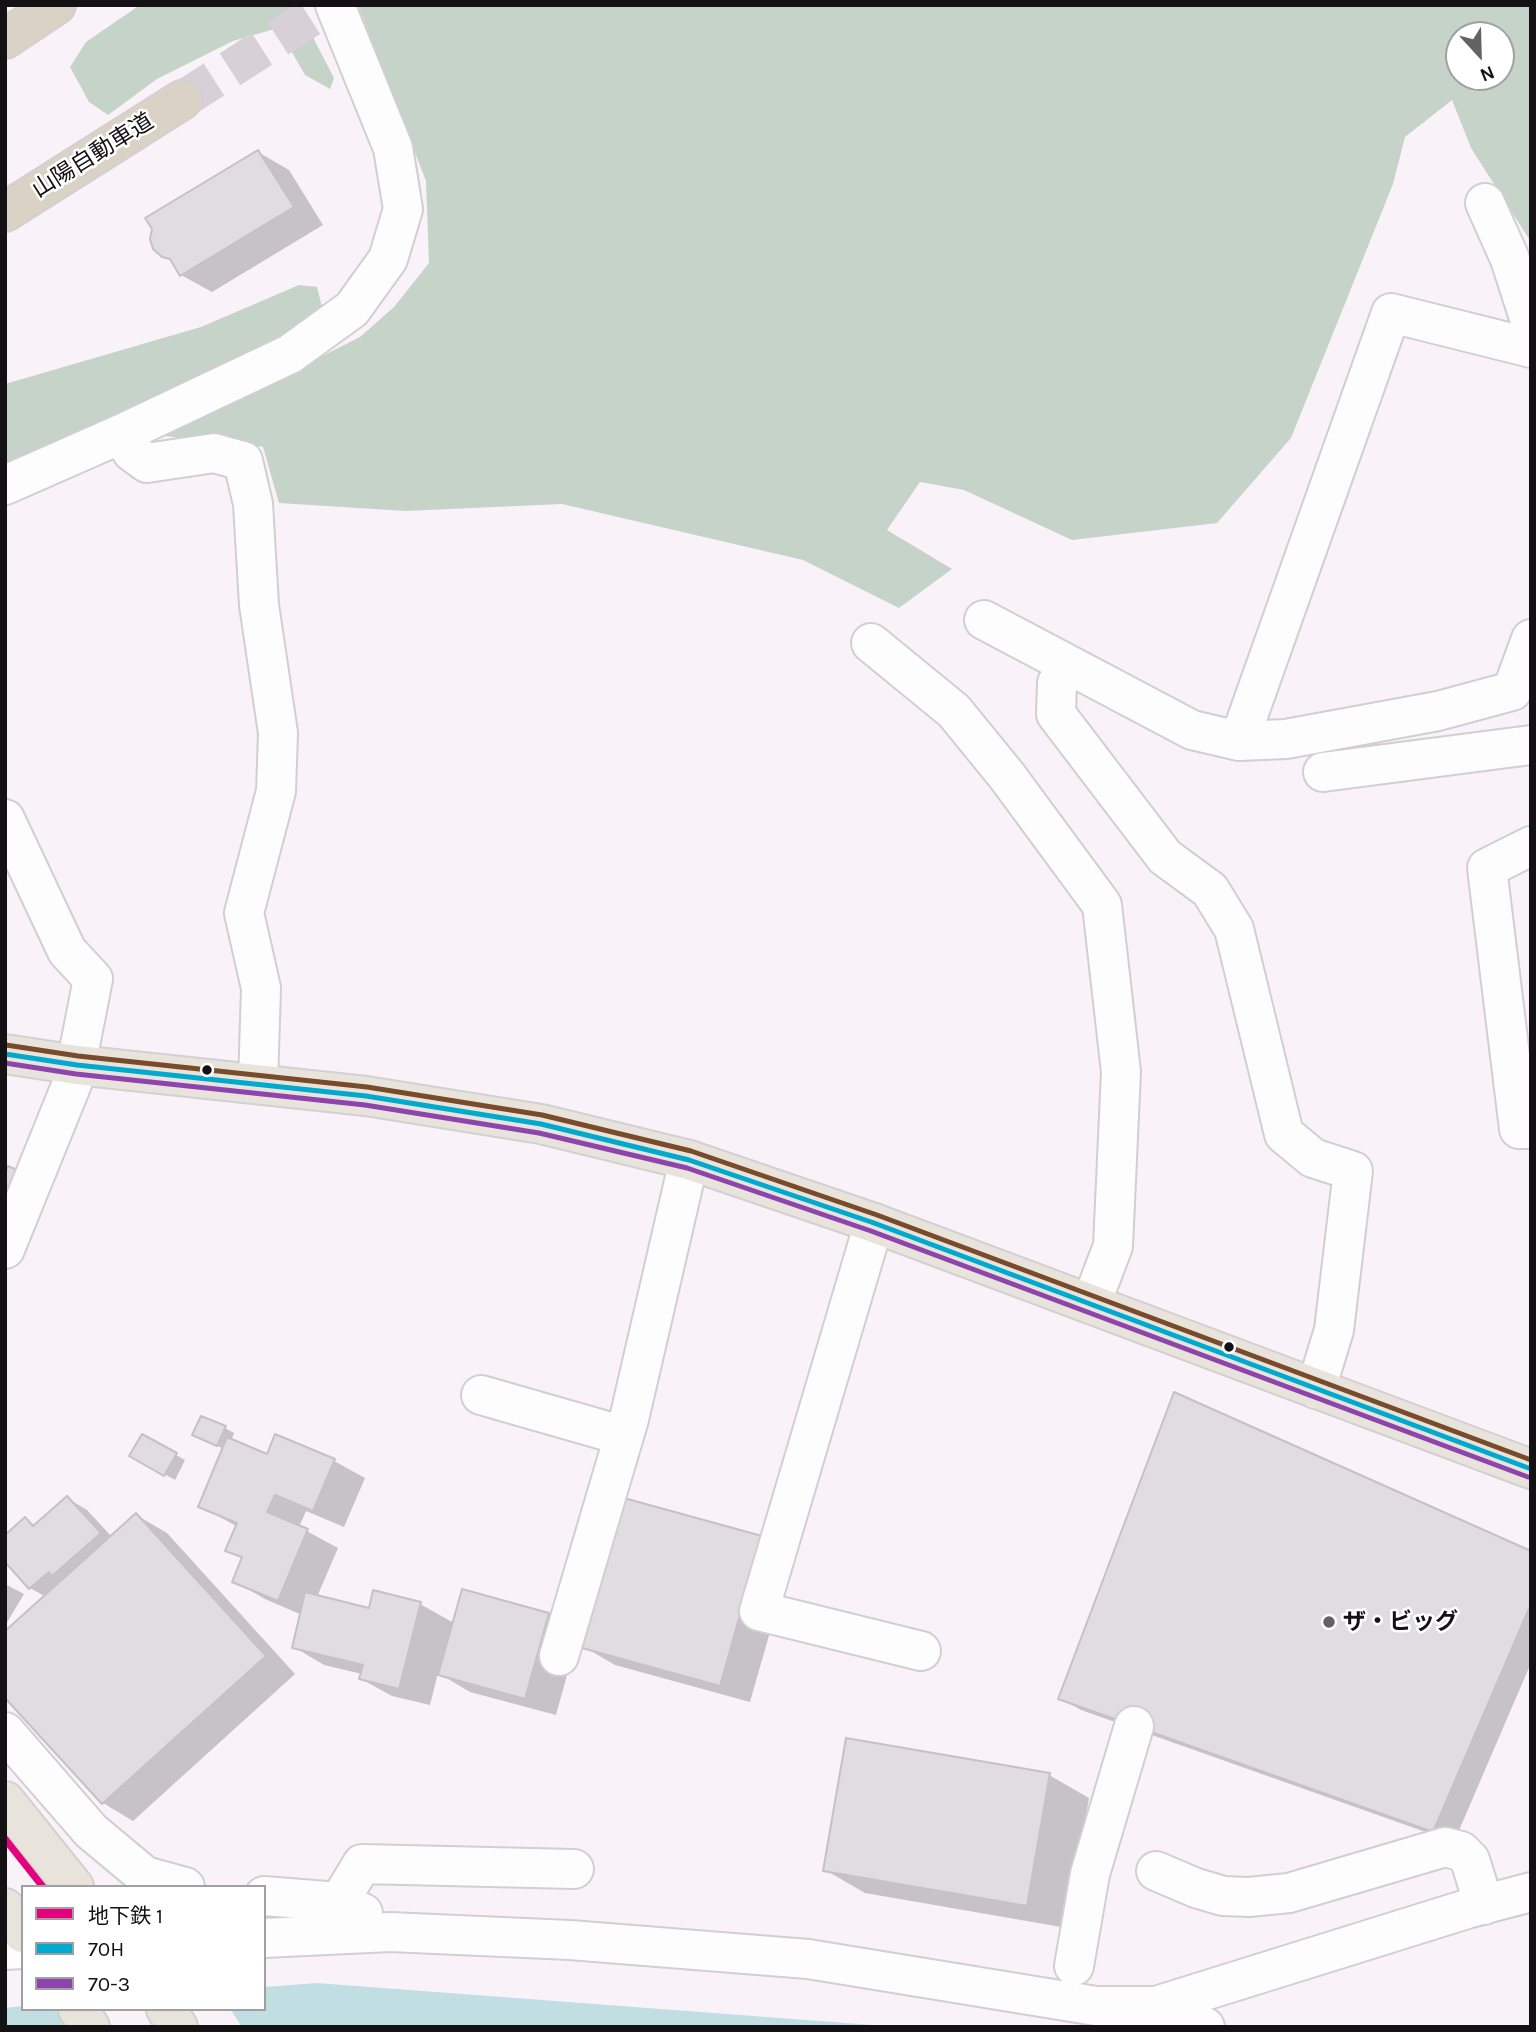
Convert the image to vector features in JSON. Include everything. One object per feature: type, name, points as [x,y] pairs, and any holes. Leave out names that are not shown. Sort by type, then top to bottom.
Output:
[{"type":"highway","points":[[5,39],[56,5]]},
{"type":"highway","name":"山陽自動車道","points":[[5,212],[182,100]]},
{"type":"main road","points":[[5,1054],[76,1065],[366,1096],[541,1124],[690,1160],[874,1223],[1531,1469]]},
{"type":"main road","points":[[5,1801],[72,1885]]},
{"type":"main road","points":[[5,1908],[21,1930]]},
{"type":"main road","points":[[79,2011],[90,2027]]},
{"type":"main road","points":[[167,2011],[178,2027]]},
{"type":"street","points":[[5,485],[121,434],[290,354],[352,309],[388,259],[403,209],[393,148],[335,5]]},
{"type":"street","points":[[1485,203],[1510,258],[1531,324]]},
{"type":"street","points":[[1240,741],[1391,313],[1531,347]]},
{"type":"street","points":[[121,434],[132,452],[147,463],[214,453],[243,461],[253,504],[259,605],[278,733],[276,792],[244,913],[261,988],[258,1084]]},
{"type":"street","points":[[984,620],[1192,730],[1240,741],[1286,740],[1438,711],[1512,691],[1531,639]]},
{"type":"street","points":[[872,643],[954,711],[1007,776],[1102,905],[1121,1072],[1112,1246],[1091,1304]]},
{"type":"street","points":[[1070,666],[1057,683],[1056,714],[1165,857],[1210,890],[1234,929],[1284,1134],[1312,1158],[1353,1171],[1334,1330],[1316,1389]]},
{"type":"street","points":[[1323,772],[1531,745]]},
{"type":"street","points":[[5,819],[66,951],[93,979],[73,1081],[5,1249]]},
{"type":"street","points":[[1531,846],[1487,868],[1519,1129],[1531,1129]]},
{"type":"street","points":[[559,1656],[624,1436],[690,1160]]},
{"type":"street","points":[[874,1223],[759,1611],[921,1651]]},
{"type":"street","points":[[481,1395],[624,1436]]},
{"type":"street","points":[[1074,1966],[1090,1874],[1134,1726]]},
{"type":"street","points":[[5,1731],[91,1831],[145,1876],[178,1885]]},
{"type":"street","points":[[1156,1871],[1223,1896],[1249,1897],[1289,1893],[1445,1847],[1461,1851],[1470,1860],[1484,1905]]},
{"type":"street","points":[[340,1902],[362,1864],[574,1869]]},
{"type":"street","points":[[266,1938],[390,1932],[570,1940],[808,1959],[1096,2006],[1156,2006],[1531,1892]]},
{"type":"street","points":[[266,1896],[340,1902],[366,1914],[390,1932]]},
{"type":"street","points":[[1156,2006],[1205,2027]]},
{"type":"shaded area","points":[[140,5],[298,5],[334,78],[330,89],[305,75],[278,28],[233,41],[157,79],[108,115],[89,102],[70,67],[86,42]]},
{"type":"shaded area","points":[[358,5],[1531,5],[1531,242],[1471,148],[1452,100],[1405,137],[1393,184],[1291,438],[1217,523],[1072,540],[964,490],[920,482],[887,530],[952,569],[899,608],[803,560],[562,504],[405,511],[279,503],[263,447],[164,436],[360,337],[394,307],[429,263],[426,181]]},
{"type":"shaded area","points":[[299,285],[317,287],[322,307],[290,336],[5,464],[5,384],[201,327]]},
{"type":"water","points":[[317,1983],[899,2027],[5,2027],[5,2008],[21,2006],[21,2011],[266,2011],[266,1987]]},
{"type":"pier","points":[[64,2011],[231,2011],[242,2027],[75,2027]]},
{"type":"building","points":[[258,150],[294,207],[180,276],[170,259],[162,257],[153,249],[150,239],[152,229],[145,218]]},
{"type":"building","points":[[8,1166],[26,1174],[5,1221],[5,1173]]},
{"type":"building","points":[[1174,1392],[1531,1551],[1531,1604],[1433,1832],[1058,1699]]},
{"type":"building","points":[[201,1416],[226,1426],[217,1446],[192,1435]]},
{"type":"building","points":[[142,1434],[177,1453],[164,1476],[129,1456]]},
{"type":"building","points":[[275,1434],[335,1459],[313,1511],[275,1495],[267,1512],[308,1529],[278,1601],[232,1582],[242,1557],[225,1551],[237,1523],[198,1507],[227,1437],[267,1454]]},
{"type":"building","points":[[67,1496],[101,1533],[52,1576],[49,1572],[29,1589],[5,1562],[5,1535],[25,1517],[33,1526]]},
{"type":"building","points":[[624,1498],[762,1536],[720,1686],[582,1648]]},
{"type":"building","points":[[136,1513],[266,1656],[102,1804],[5,1698],[5,1631]]},
{"type":"building","points":[[462,1589],[549,1613],[525,1699],[438,1675]]},
{"type":"building","points":[[373,1590],[421,1602],[399,1689],[359,1679],[363,1665],[292,1648],[305,1592],[369,1608]]},
{"type":"building","points":[[846,1738],[1050,1773],[1027,1906],[823,1871]]},
{"type":"tunnel","points":[[182,100],[330,5]]},
{"type":"metro line","name":"1","points":[[5,1839],[41,1885]]},
{"type":"transit line","points":[[6,1045],[78,1056],[367,1087],[542,1115],[691,1151],[877,1215],[1531,1460]]},
{"type":"transit line","name":"70H","points":[[5,1054],[77,1065],[366,1096],[541,1124],[689,1160],[874,1223],[1531,1469]]},
{"type":"transit line","name":"70-3","points":[[5,1063],[76,1074],[365,1105],[539,1133],[687,1168],[871,1231],[1528,1477]]},
{"type":"place","name":"ザ・ビッグ","points":[[1329,1622]]}]
